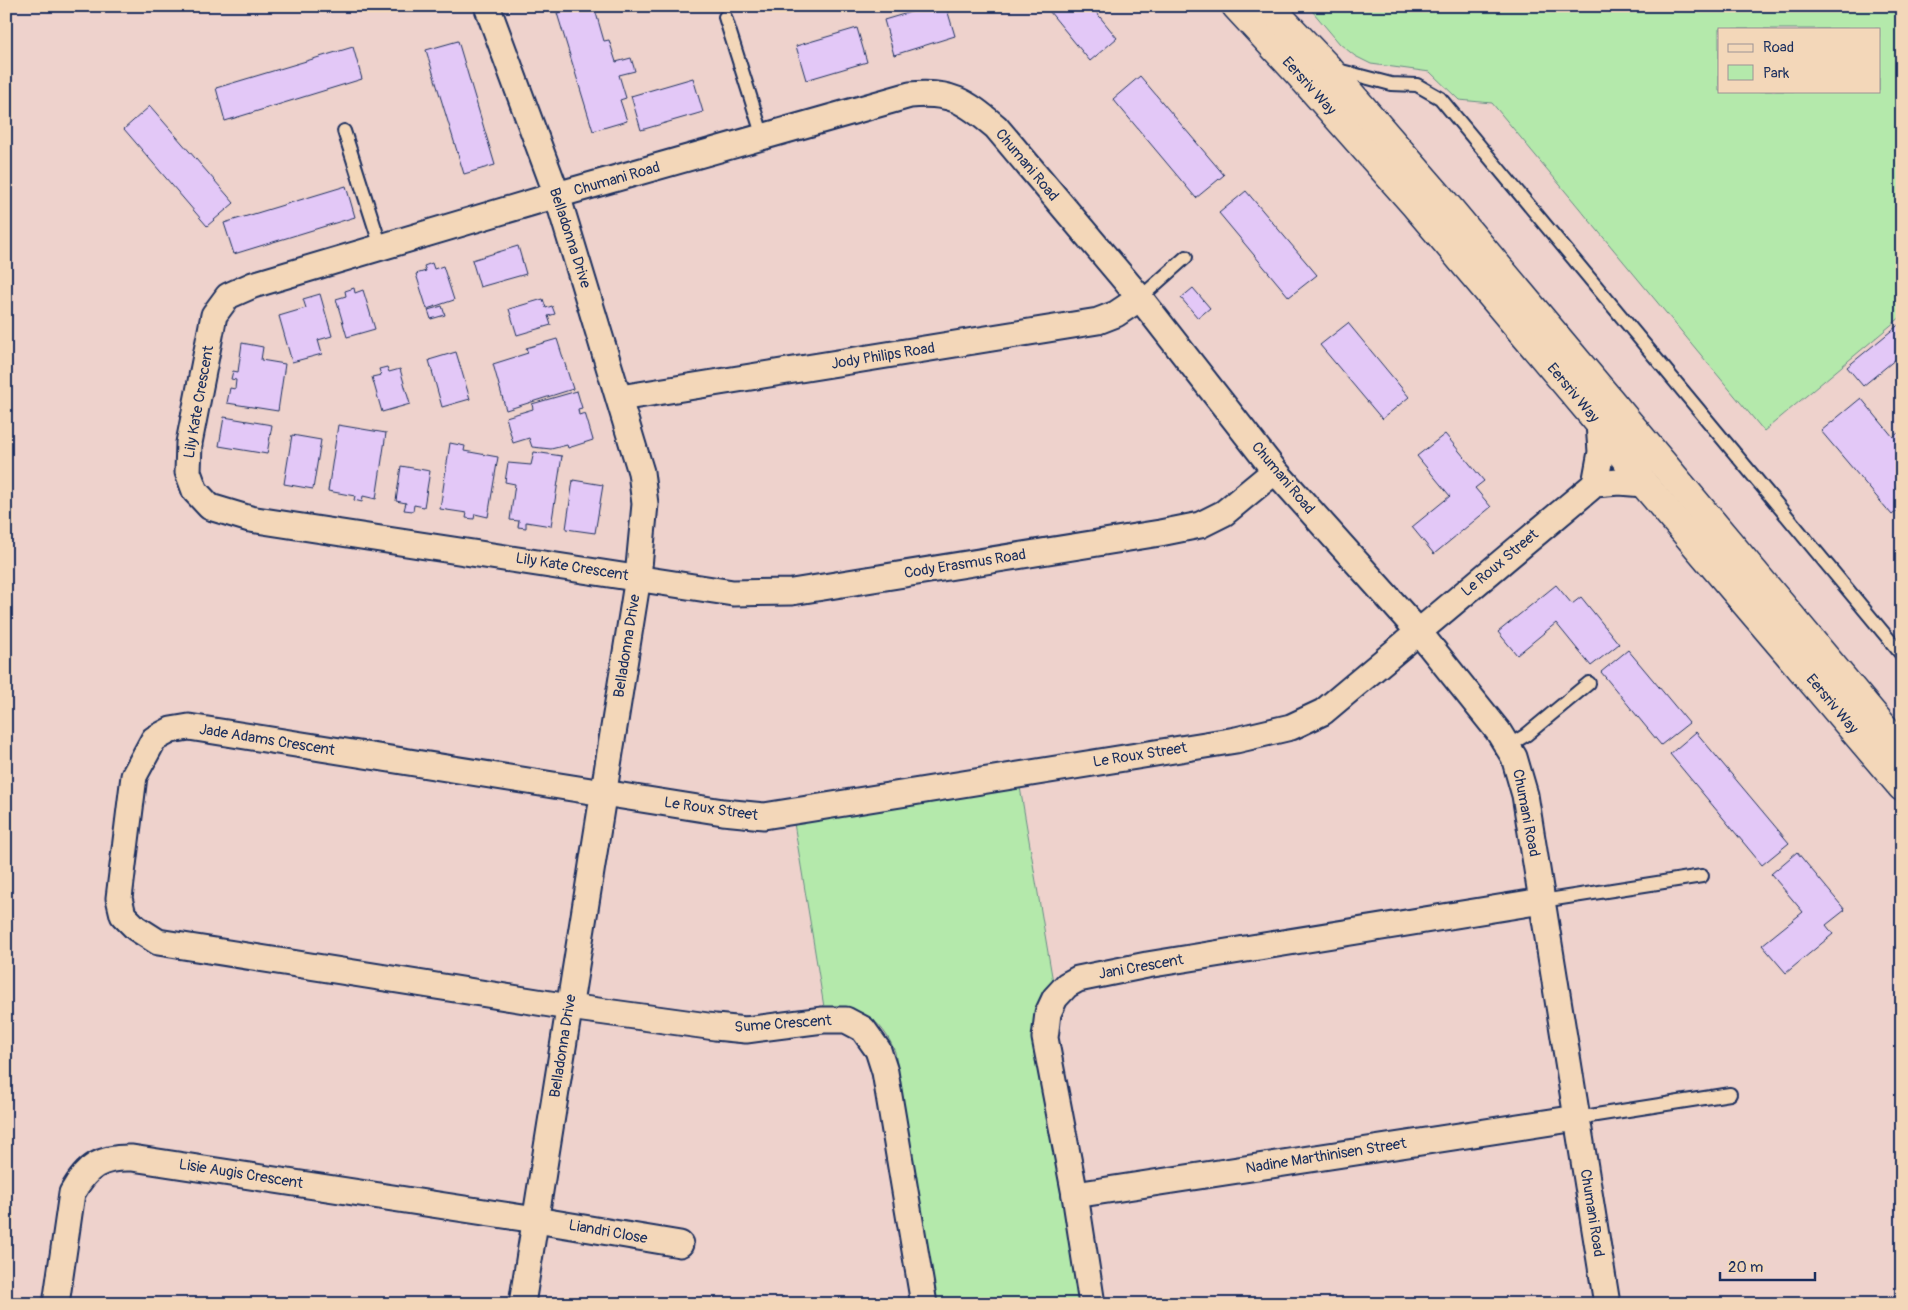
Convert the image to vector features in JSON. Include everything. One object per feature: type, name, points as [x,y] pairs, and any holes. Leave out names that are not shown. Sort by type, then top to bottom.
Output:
[{"type":"main road","name":"Eersriv Way","points":[[1236,6],[1415,205],[1599,423],[1644,484],[1902,787]]},
{"type":"main road","name":"Eersriv Way","points":[[1269,6],[1327,67],[1443,201],[1902,749]]},
{"type":"street","name":"Belladonna Drive","points":[[488,6],[557,196],[620,398],[641,472],[645,504],[638,578],[522,1304]]},
{"type":"street","name":"Chumani Road","points":[[557,196],[910,95],[930,93],[951,97],[973,108],[996,127],[1140,298],[1275,471],[1418,632],[1498,731],[1514,756],[1525,796],[1607,1304]]},
{"type":"street","name":"Lily Kate Crescent","points":[[557,196],[253,285],[228,296],[214,315],[189,443],[188,472],[195,491],[210,507],[250,519],[638,578]]},
{"type":"street","name":"Jody Philips Road","points":[[620,398],[1098,321],[1116,314],[1140,298]]},
{"type":"street","points":[[1599,423],[1601,452],[1595,484],[1619,482],[1644,484]]},
{"type":"street","name":"Cody Erasmus Road","points":[[638,578],[733,594],[792,592],[1160,533],[1200,525],[1224,513],[1275,471]]},
{"type":"street","name":"Le Roux Street","points":[[603,792],[723,812],[764,816],[1236,740],[1291,727],[1323,712],[1595,484]]},
{"type":"street","name":"Jade Adams Crescent","points":[[569,1006],[158,942],[136,928],[123,915],[119,898],[134,776],[154,738],[171,730],[190,727],[603,792]]},
{"type":"street","name":"Jani Crescent","points":[[1092,1304],[1075,1195],[1045,1038],[1048,1013],[1055,998],[1067,985],[1078,979],[1147,965],[1542,901]]},
{"type":"street","name":"Sume Crescent","points":[[569,1006],[746,1030],[823,1020],[846,1020],[863,1029],[878,1050],[885,1072],[924,1304]]},
{"type":"street","name":"Nadine Marthinisen Street","points":[[1075,1195],[1577,1118]]},
{"type":"street","name":"Lisie Augis Crescent","points":[[56,1304],[72,1193],[80,1178],[93,1165],[114,1157],[132,1158],[536,1220]]},
{"type":"street","name":"Liandri Close","points":[[536,1220],[680,1244]]},
{"type":"lane","points":[[724,17],[763,137]]},
{"type":"lane","points":[[1327,67],[1391,84],[1417,85],[1440,98],[1902,655]]},
{"type":"lane","points":[[344,130],[381,247]]},
{"type":"lane","points":[[1140,298],[1186,257]]},
{"type":"lane","points":[[1508,746],[1526,735],[1588,683]]},
{"type":"lane","points":[[1542,901],[1702,876]]},
{"type":"lane","points":[[1577,1118],[1730,1094]]},
{"type":"green space","points":[[1308,6],[1902,6],[1902,316],[1764,431],[1492,103],[1459,100],[1430,72],[1371,64],[1355,56],[1340,44]]},
{"type":"green space","points":[[1020,787],[1053,982],[1046,991],[1035,1032],[1080,1304],[936,1304],[895,1052],[883,1031],[868,1016],[848,1009],[824,1007],[794,823]]},
{"type":"building","points":[[580,6],[594,6],[604,41],[609,40],[616,62],[631,58],[635,71],[619,75],[626,98],[620,100],[627,121],[593,131],[557,13]]},
{"type":"building","points":[[931,6],[946,6],[955,36],[894,55],[884,20]]},
{"type":"building","points":[[1045,6],[1091,6],[1117,38],[1090,61]]},
{"type":"building","points":[[857,28],[867,62],[806,80],[796,46]]},
{"type":"building","points":[[458,41],[495,165],[464,174],[426,50]]},
{"type":"building","points":[[353,47],[362,79],[225,121],[216,88]]},
{"type":"building","points":[[1140,76],[1224,175],[1196,198],[1113,99]]},
{"type":"building","points":[[693,78],[703,112],[641,130],[631,96]]},
{"type":"building","points":[[150,106],[234,203],[207,226],[124,129]]},
{"type":"building","points":[[346,186],[355,217],[234,254],[224,223]]},
{"type":"building","points":[[1246,191],[1317,275],[1289,297],[1219,213]]},
{"type":"building","points":[[518,246],[526,274],[480,287],[472,260]]},
{"type":"building","points":[[432,263],[434,269],[443,266],[454,300],[427,309],[416,274],[426,271],[424,266]]},
{"type":"building","points":[[354,288],[355,293],[363,290],[375,329],[347,337],[336,299],[346,296],[345,291]]},
{"type":"building","points":[[1193,288],[1210,308],[1198,318],[1181,298]]},
{"type":"building","points":[[320,294],[332,336],[318,340],[322,354],[292,362],[279,316],[306,308],[303,299]]},
{"type":"building","points":[[543,299],[546,308],[552,306],[555,314],[548,316],[551,325],[517,335],[509,309]]},
{"type":"building","points":[[442,306],[445,315],[431,319],[428,310]]},
{"type":"building","points":[[1902,322],[1902,354],[1863,386],[1847,367]]},
{"type":"building","points":[[1348,323],[1409,397],[1382,419],[1320,345]]},
{"type":"building","points":[[557,339],[573,389],[506,410],[493,364],[528,353],[526,348]]},
{"type":"building","points":[[242,343],[263,347],[261,360],[285,364],[278,411],[227,403],[230,388],[235,389],[236,380],[231,379],[233,371],[238,372]]},
{"type":"building","points":[[456,352],[470,399],[442,407],[429,360]]},
{"type":"building","points":[[387,367],[389,372],[400,369],[410,404],[382,412],[372,377],[381,375],[379,369]]},
{"type":"building","points":[[577,391],[582,408],[578,409],[579,415],[585,413],[593,440],[568,448],[567,445],[551,449],[532,447],[529,438],[513,443],[506,417],[533,409],[532,404]]},
{"type":"building","points":[[1861,398],[1893,437],[1902,430],[1902,507],[1892,515],[1821,431]]},
{"type":"building","points":[[224,417],[272,425],[267,454],[219,446]]},
{"type":"building","points":[[338,425],[386,433],[376,499],[363,496],[362,502],[354,500],[355,496],[328,491]]},
{"type":"building","points":[[1445,434],[1484,481],[1475,488],[1491,507],[1434,554],[1412,527],[1450,496],[1417,456]]},
{"type":"building","points":[[292,435],[321,440],[313,489],[284,484]]},
{"type":"building","points":[[450,443],[465,446],[464,451],[498,457],[488,517],[475,514],[474,519],[466,518],[467,513],[440,509]]},
{"type":"building","points":[[534,452],[562,456],[551,526],[526,522],[526,528],[518,527],[519,521],[510,520],[515,484],[505,482],[508,463],[531,465]]},
{"type":"building","points":[[401,466],[430,471],[424,507],[414,505],[413,511],[404,510],[406,503],[396,501]]},
{"type":"building","points":[[573,480],[603,485],[595,533],[566,529]]},
{"type":"building","points":[[1556,585],[1572,604],[1581,597],[1619,644],[1591,666],[1556,623],[1517,655],[1498,632]]},
{"type":"building","points":[[1628,650],[1689,723],[1661,745],[1601,672]]},
{"type":"building","points":[[1696,732],[1789,843],[1762,865],[1670,754]]},
{"type":"building","points":[[1797,852],[1845,910],[1826,925],[1833,934],[1786,973],[1762,945],[1803,912],[1771,874]]}]
